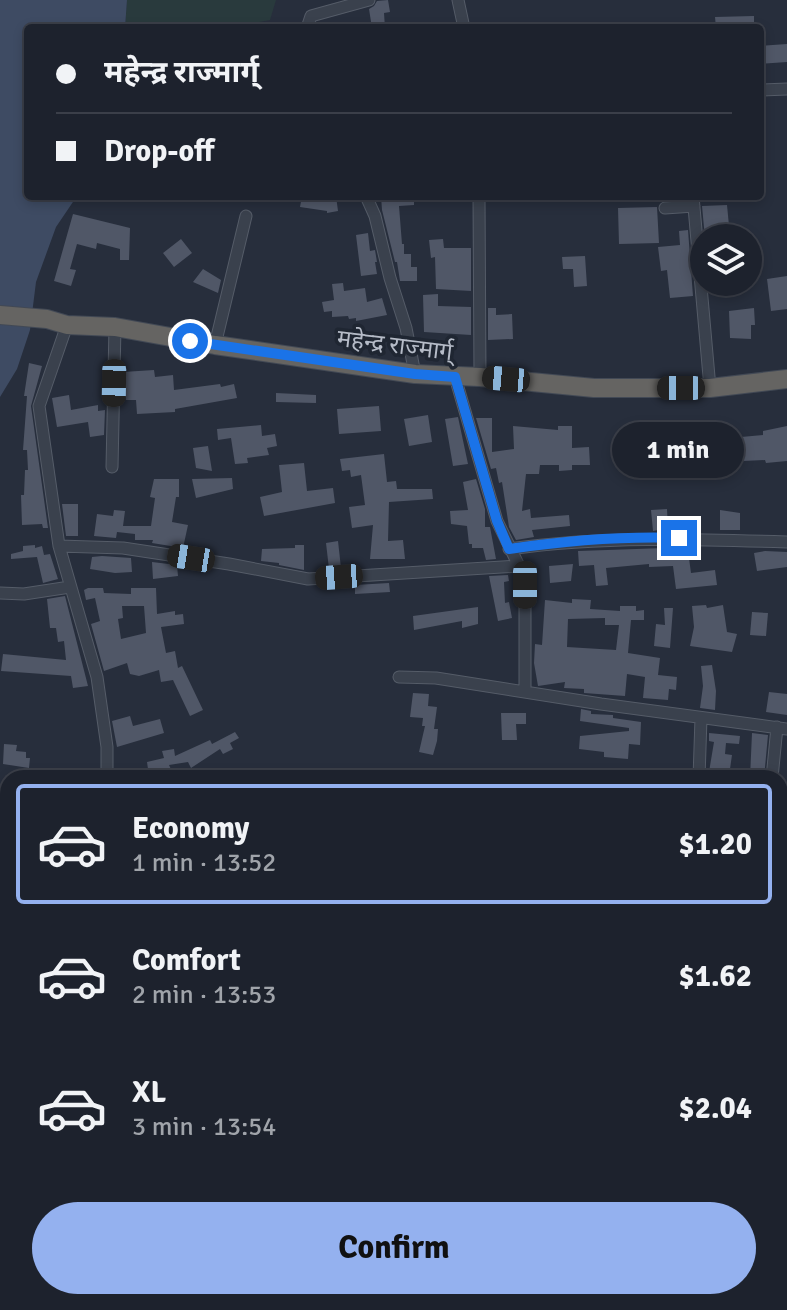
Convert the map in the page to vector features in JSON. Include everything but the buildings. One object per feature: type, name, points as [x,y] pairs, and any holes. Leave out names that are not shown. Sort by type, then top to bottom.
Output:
[{"type":"highway","name":"महेन्द्र राज्मार्ग्","points":[[0,315],[47,319],[67,325],[115,327],[415,374],[594,388],[710,388],[787,379]]},
{"type":"street","points":[[308,24],[311,16],[369,0]]},
{"type":"street","points":[[458,0],[463,24]]},
{"type":"street","points":[[764,90],[787,89]]},
{"type":"street","points":[[368,200],[406,328],[415,374]]},
{"type":"street","points":[[479,200],[480,377]]},
{"type":"street","points":[[665,208],[694,201],[710,388]]},
{"type":"street","points":[[215,345],[246,216]]},
{"type":"street","points":[[67,325],[39,406],[59,546],[97,677],[107,747],[107,770]]},
{"type":"street","points":[[112,467],[115,327]]},
{"type":"street","points":[[455,377],[497,521],[525,585],[525,692]]},
{"type":"street","points":[[509,549],[651,537],[787,542]]},
{"type":"street","points":[[59,546],[137,550],[308,579],[519,566]]},
{"type":"street","points":[[0,593],[43,593],[70,587]]},
{"type":"street","points":[[399,677],[436,678],[782,728],[774,770]]},
{"type":"street","points":[[699,770],[701,718]]},
{"type":"shaded area","points":[[127,0],[276,0],[270,20],[250,24],[125,24]]},
{"type":"water","points":[[0,0],[127,0],[125,24],[24,24],[24,200],[74,200],[56,227],[36,282],[30,330],[17,369],[0,397]]},
{"type":"route","points":[[190,341],[415,374],[455,377],[497,521],[509,549],[651,537],[679,538]]}]
